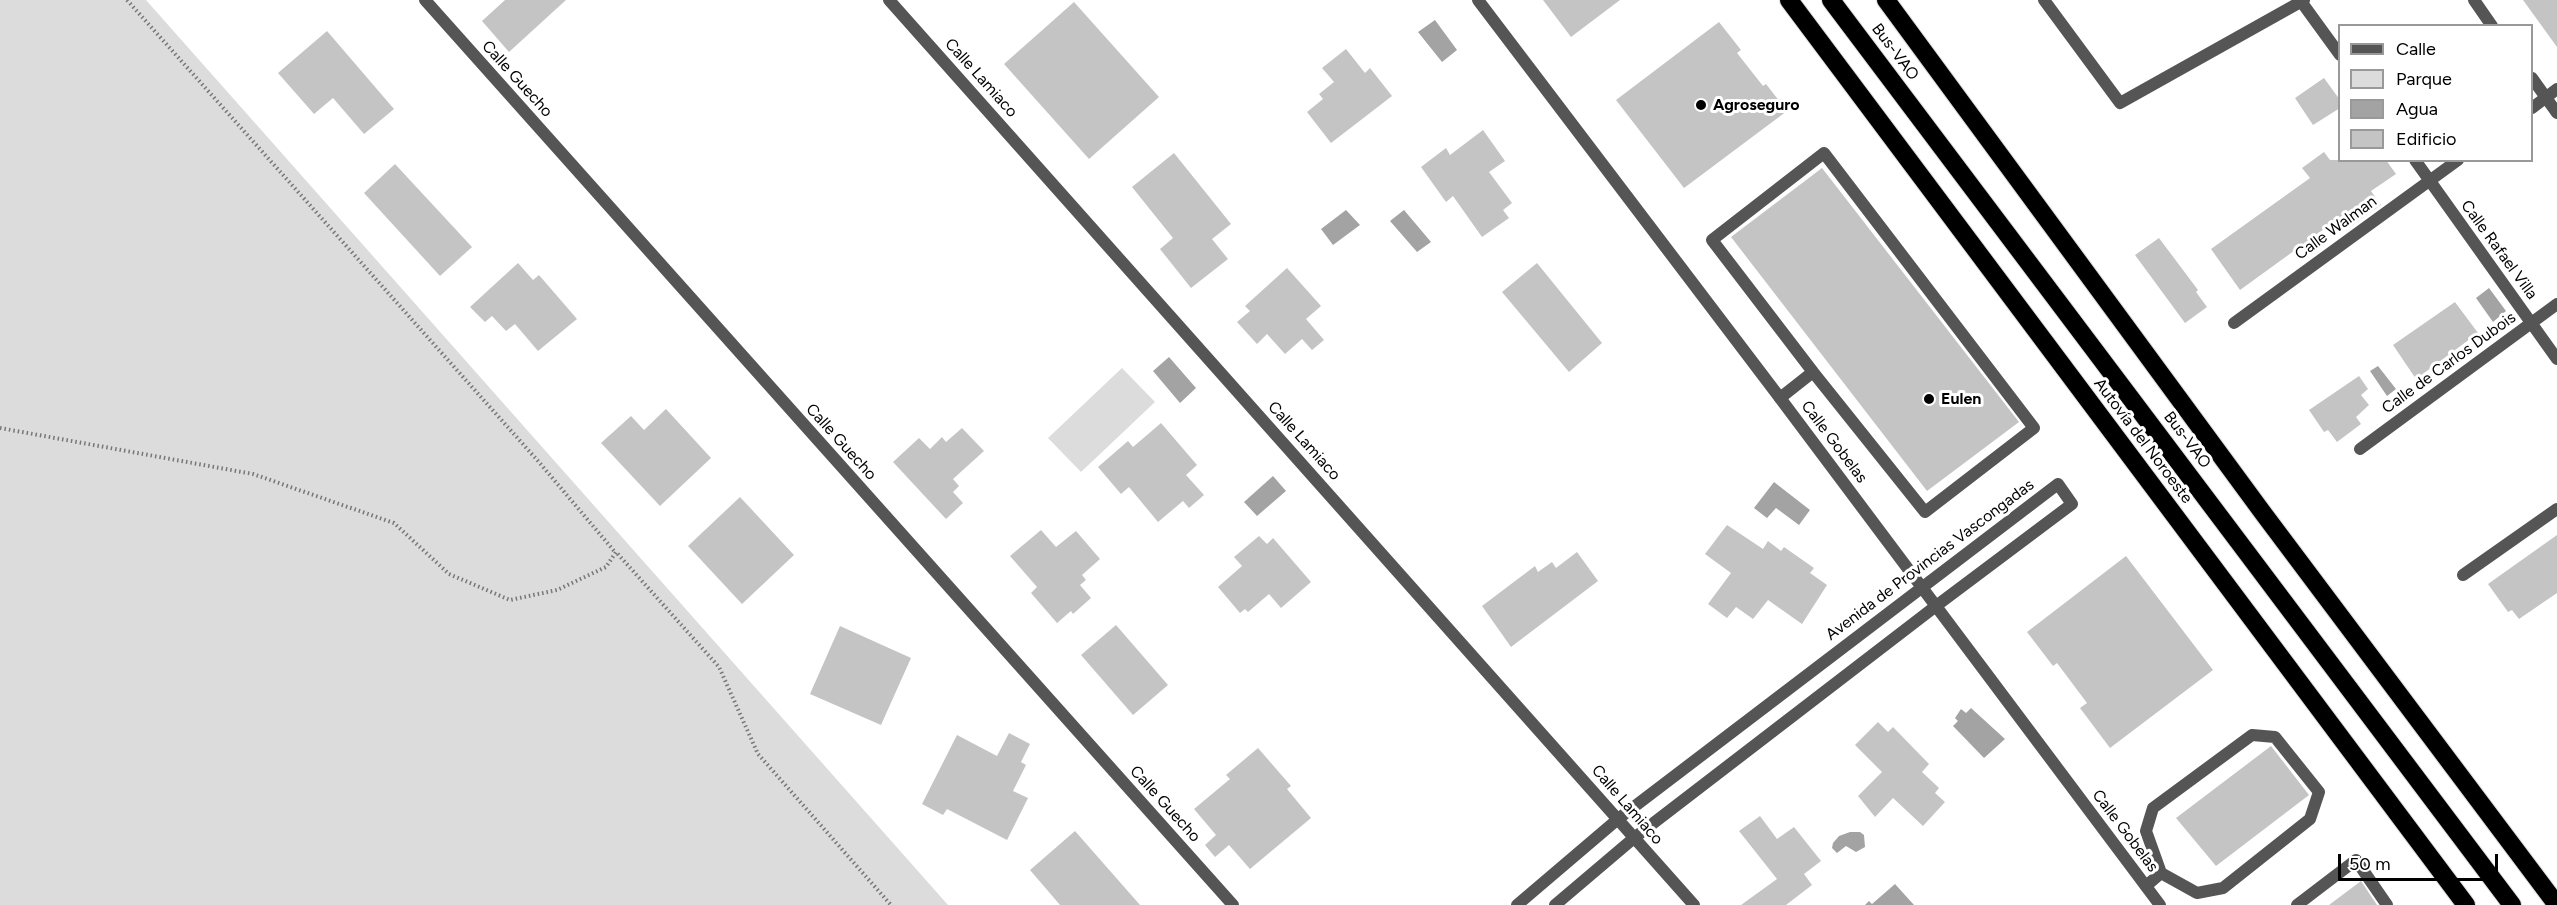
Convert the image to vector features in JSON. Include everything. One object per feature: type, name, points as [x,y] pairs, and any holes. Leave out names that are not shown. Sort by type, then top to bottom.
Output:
[{"type":"highway","name":"Autovía del Noroeste","points":[[1789,0],[2466,905]]},
{"type":"highway","name":"Bus-VAO","points":[[1831,0],[2512,905]]},
{"type":"highway","points":[[1886,0],[2263,513],[2557,905]]},
{"type":"street","name":"Calle Guecho","points":[[424,0],[1233,905]]},
{"type":"street","name":"Calle Lamiaco","points":[[889,0],[1694,905]]},
{"type":"street","name":"Calle Gobelas","points":[[1478,0],[2160,905]]},
{"type":"street","points":[[2044,0],[2120,103],[2302,1],[2338,52]]},
{"type":"street","points":[[2474,0],[2492,24]]},
{"type":"street","points":[[2533,79],[2557,113]]},
{"type":"street","points":[[2533,107],[2557,89]]},
{"type":"street","points":[[1824,153],[2034,428],[1925,512],[1813,372],[1712,240],[1824,153]]},
{"type":"street","name":"Calle Rafael Villa","points":[[2416,162],[2557,359]]},
{"type":"street","name":"Calle Walman","points":[[2234,323],[2455,162]]},
{"type":"street","name":"Calle de Carlos Dubois","points":[[2360,449],[2557,304]]},
{"type":"street","points":[[1780,398],[1813,372]]},
{"type":"street","name":"Avenida de Provincias Vascongadas","points":[[1517,905],[1618,819],[1921,586],[2058,484],[2072,504],[1634,838],[1555,905]]},
{"type":"street","points":[[2463,575],[2557,509]]},
{"type":"street","points":[[2252,735],[2276,737],[2319,792],[2310,819],[2223,888],[2197,893],[2161,873],[2146,831],[2153,808],[2252,735]]},
{"type":"street","points":[[2297,905],[2356,860],[2387,905]]},
{"type":"street","points":[[2146,886],[2161,873]]},
{"type":"path","points":[[127,0],[719,667],[758,753],[891,905]]},
{"type":"path","points":[[0,428],[253,474],[394,523],[449,574],[510,600],[557,590],[606,567],[616,552]]},
{"type":"green space","points":[[0,0],[146,0],[948,905],[0,905]]},
{"type":"green space","points":[[1122,368],[1155,402],[1081,472],[1048,438]]},
{"type":"water","points":[[1435,20],[1457,50],[1442,62],[1418,32]]},
{"type":"water","points":[[1346,210],[1360,225],[1333,245],[1321,229]]},
{"type":"water","points":[[1404,210],[1431,242],[1417,252],[1390,221]]},
{"type":"water","points":[[2489,288],[2506,311],[2493,322],[2476,298]]},
{"type":"water","points":[[1169,357],[1196,388],[1180,403],[1153,371]]},
{"type":"water","points":[[2378,366],[2396,389],[2387,396],[2370,371]]},
{"type":"water","points":[[1273,476],[1286,491],[1257,516],[1244,502]]},
{"type":"water","points":[[1774,482],[1810,510],[1799,525],[1776,508],[1767,518],[1754,508]]},
{"type":"water","points":[[1971,708],[2005,739],[1984,758],[1953,726],[1958,721],[1955,718],[1961,709],[1966,713]]},
{"type":"water","points":[[1850,832],[1860,832],[1864,835],[1865,847],[1856,852],[1846,846],[1837,853],[1832,848],[1833,843],[1839,836]]},
{"type":"water","points":[[1895,884],[1914,905],[1865,905],[1869,901],[1872,904]]},
{"type":"building","points":[[505,0],[566,0],[509,52],[482,21]]},
{"type":"building","points":[[1543,0],[1620,0],[1571,37]]},
{"type":"building","points":[[2523,0],[2557,0],[2557,47]]},
{"type":"building","points":[[1074,2],[1159,97],[1089,159],[1004,64]]},
{"type":"building","name":"Agroseguro","points":[[1719,22],[1741,50],[1737,53],[1763,86],[1766,84],[1787,111],[1684,188],[1616,100]]},
{"type":"building","points":[[327,31],[394,109],[364,134],[333,98],[314,114],[278,73]]},
{"type":"building","points":[[1346,49],[1365,73],[1370,68],[1392,96],[1331,143],[1307,112],[1323,99],[1319,94],[1334,82],[1322,68]]},
{"type":"building","points":[[2324,78],[2338,97],[2338,109],[2313,125],[2295,98]]},
{"type":"building","points":[[1483,130],[1505,161],[1489,172],[1512,203],[1503,210],[1509,218],[1482,237],[1453,196],[1446,202],[1421,167],[1446,148],[1450,155]]},
{"type":"building","points":[[2324,152],[2330,160],[2338,160],[2338,162],[2387,162],[2396,174],[2371,191],[2381,205],[2346,230],[2338,219],[2240,290],[2211,249],[2310,178],[2302,168]]},
{"type":"building","points":[[1174,153],[1231,224],[1212,239],[1228,259],[1191,288],[1160,249],[1173,238],[1132,187]]},
{"type":"building","points":[[395,164],[472,247],[440,276],[364,193]]},
{"type":"building","points":[[1822,168],[2019,422],[1927,491],[1731,237]]},
{"type":"building","points":[[2159,238],[2198,290],[2196,292],[2207,307],[2185,323],[2135,255]]},
{"type":"building","points":[[518,263],[533,280],[539,275],[577,319],[538,351],[515,324],[506,331],[492,316],[485,322],[470,307]]},
{"type":"building","points":[[1537,263],[1602,343],[1569,372],[1502,292]]},
{"type":"building","points":[[1287,268],[1321,306],[1306,319],[1324,340],[1312,350],[1302,339],[1285,354],[1267,334],[1257,344],[1237,322],[1250,311],[1245,306]]},
{"type":"building","points":[[2455,302],[2478,333],[2416,379],[2393,345]]},
{"type":"building","points":[[2359,376],[2368,389],[2361,395],[2369,405],[2356,417],[2361,424],[2337,442],[2328,430],[2324,432],[2309,410]]},
{"type":"building","points":[[666,409],[711,458],[660,506],[601,443],[631,416],[644,430]]},
{"type":"building","points":[[1161,423],[1197,465],[1186,475],[1204,495],[1189,508],[1183,501],[1158,522],[1129,487],[1121,494],[1098,467],[1128,441],[1133,447]]},
{"type":"building","points":[[962,428],[984,451],[953,479],[959,486],[953,492],[963,503],[946,519],[893,462],[919,438],[930,449],[942,437],[946,442]]},
{"type":"building","points":[[740,497],[794,555],[742,604],[688,546]]},
{"type":"building","points":[[1727,525],[1763,549],[1768,541],[1781,551],[1784,547],[1814,568],[1810,573],[1827,585],[1802,624],[1768,600],[1753,619],[1736,607],[1727,618],[1708,604],[1731,573],[1705,554]]},
{"type":"building","points":[[1041,530],[1056,547],[1076,531],[1100,559],[1082,575],[1086,580],[1080,585],[1091,598],[1073,614],[1071,611],[1057,623],[1031,593],[1037,587],[1010,556]]},
{"type":"building","points":[[2557,535],[2557,593],[2519,619],[2512,610],[2508,612],[2488,584]]},
{"type":"building","points":[[1259,536],[1267,544],[1273,538],[1311,582],[1281,608],[1269,594],[1248,612],[1245,609],[1240,613],[1218,587],[1242,566],[1234,557]]},
{"type":"building","points":[[1577,552],[1598,581],[1511,647],[1482,606],[1535,566],[1538,572],[1552,562],[1556,568]]},
{"type":"building","points":[[2126,556],[2213,670],[2110,748],[2080,708],[2087,703],[2057,663],[2053,666],[2027,632]]},
{"type":"building","points":[[1116,625],[1168,685],[1133,715],[1081,655]]},
{"type":"building","points":[[840,626],[911,658],[881,725],[810,694]]},
{"type":"building","points":[[1878,722],[1888,732],[1893,727],[1929,764],[1922,772],[1939,788],[1935,793],[1945,802],[1923,826],[1893,798],[1875,817],[1858,796],[1882,772],[1855,745]]},
{"type":"building","points":[[1009,733],[1030,744],[1021,762],[1026,765],[1013,791],[1028,798],[1007,840],[947,809],[943,815],[922,804],[957,735],[997,756]]},
{"type":"building","points":[[2271,746],[2309,795],[2216,866],[2176,818]]},
{"type":"building","points":[[1258,748],[1291,786],[1287,789],[1311,818],[1250,869],[1229,845],[1215,857],[1205,845],[1216,835],[1194,809],[1230,779],[1226,775]]},
{"type":"building","points":[[1760,816],[1777,839],[1794,827],[1821,861],[1804,874],[1812,885],[1786,905],[1741,905],[1777,879],[1739,831]]},
{"type":"building","points":[[1075,831],[1140,905],[1060,905],[1030,870]]},
{"type":"building","points":[[2361,881],[2377,905],[2329,905]]},
{"type":"place","name":"Agroseguro","points":[[1701,105]]},
{"type":"place","name":"Eulen","points":[[1929,399]]}]
